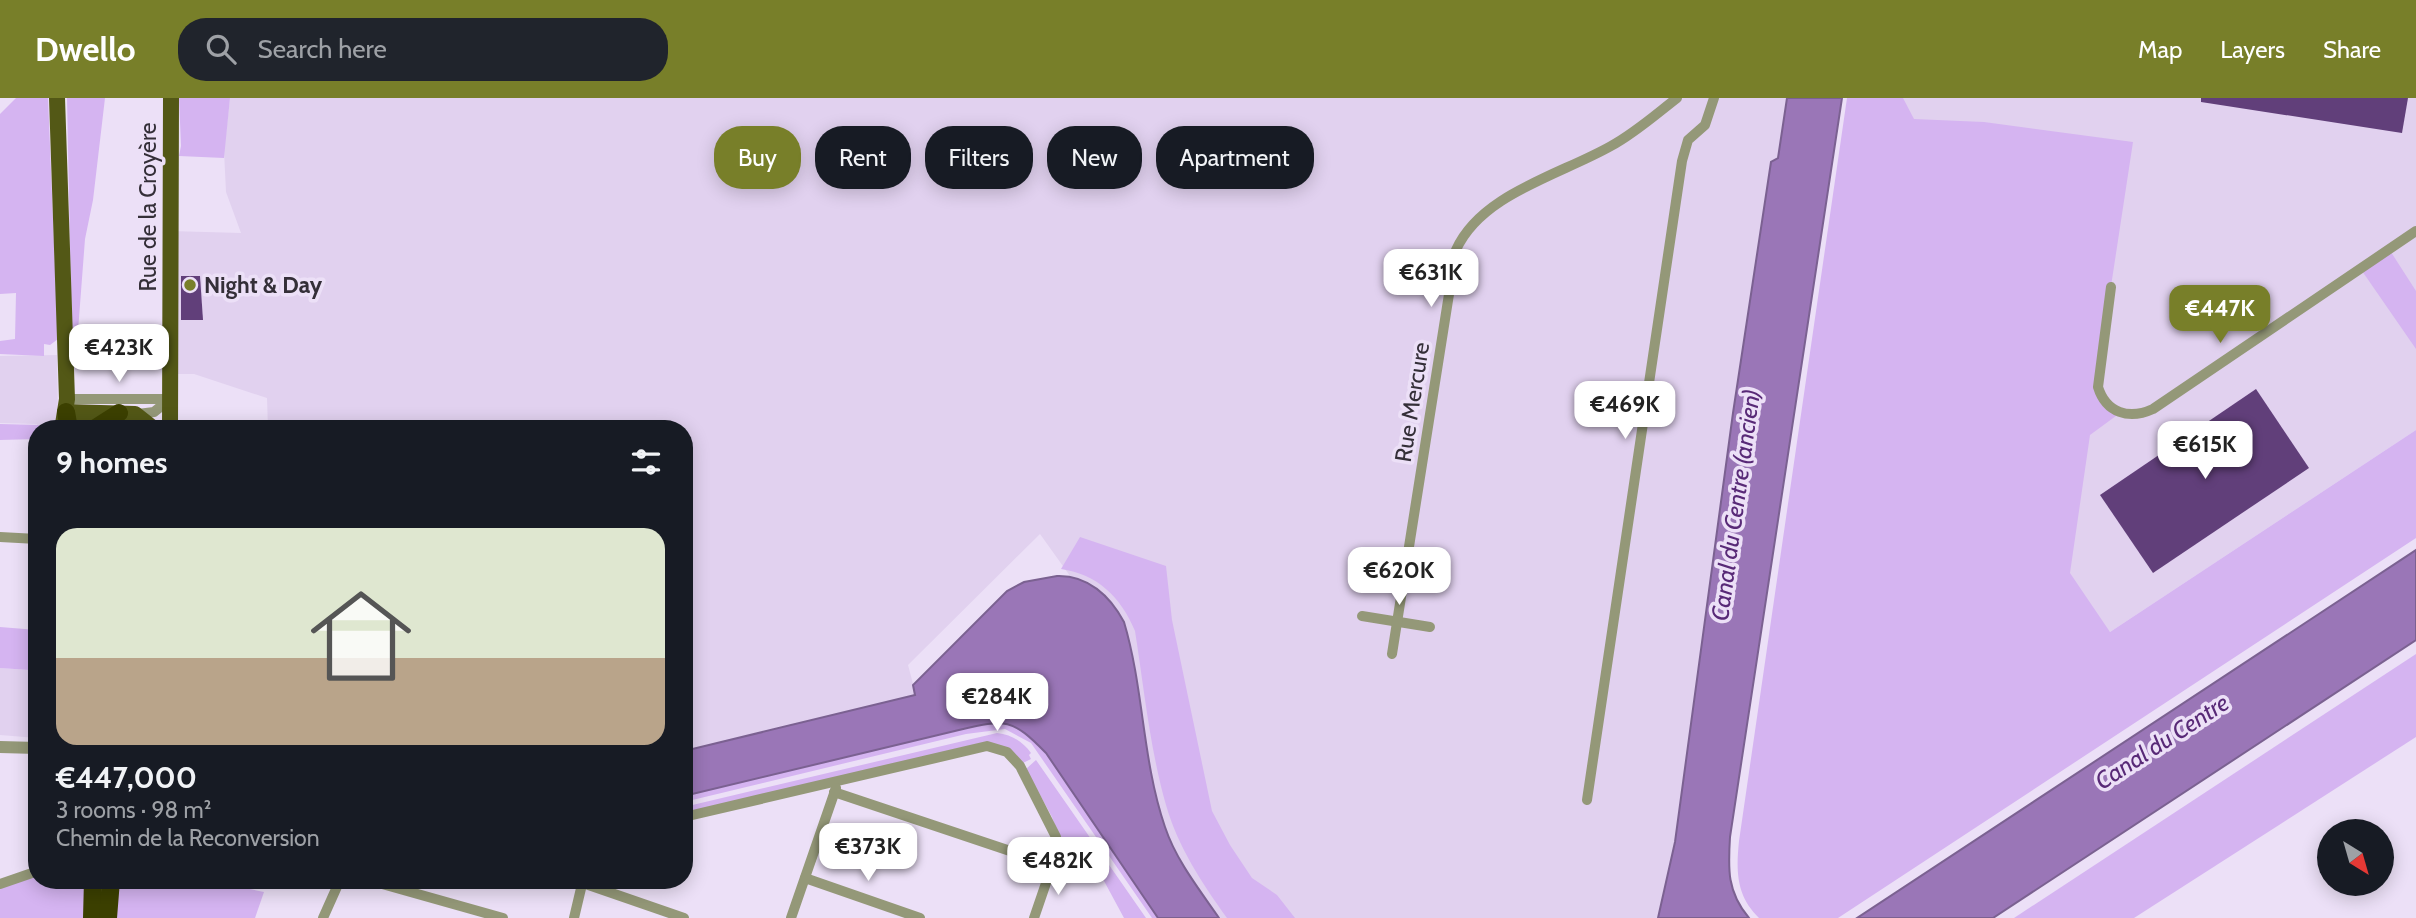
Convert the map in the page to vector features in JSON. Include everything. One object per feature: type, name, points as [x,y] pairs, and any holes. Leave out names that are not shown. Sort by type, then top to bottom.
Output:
[{"type":"highway","points":[[112,420],[127,413]]},
{"type":"highway","points":[[92,918],[93,889]]},
{"type":"highway","points":[[108,918],[110,889]]},
{"type":"main road","points":[[57,98],[66,417],[127,413],[139,420]]},
{"type":"main road","name":"Rue de la Croyère","points":[[170,420],[171,98]]},
{"type":"street","name":"Rue Mercure","points":[[1392,654],[1456,250],[1462,235],[1474,220],[1492,206],[1611,146],[1637,130],[1676,98]]},
{"type":"street","points":[[1587,800],[1684,154],[1688,140],[1708,119],[1714,98]]},
{"type":"street","points":[[2111,287],[2098,387],[2112,410],[2137,414],[2153,409],[2416,231]]},
{"type":"street","points":[[66,417],[170,399]]},
{"type":"street","points":[[127,413],[150,414],[170,399]]},
{"type":"street","points":[[0,537],[28,539]]},
{"type":"street","points":[[1362,616],[1430,627]]},
{"type":"street","points":[[693,815],[988,746],[1007,752],[1020,766],[1056,837],[1058,848],[1034,918]]},
{"type":"street","points":[[0,747],[28,748]]},
{"type":"street","points":[[791,918],[838,781]]},
{"type":"street","points":[[834,792],[1052,865]]},
{"type":"street","points":[[0,884],[28,874]]},
{"type":"street","points":[[805,878],[920,918]]},
{"type":"street","points":[[323,918],[336,889]]},
{"type":"street","points":[[400,889],[503,918]]},
{"type":"street","points":[[574,918],[579,889]]},
{"type":"street","points":[[602,889],[684,918]]},
{"type":"shaded area","points":[[16,98],[48,98],[58,339],[50,345],[44,344],[44,356],[0,354],[0,341],[15,339],[16,293],[0,294],[0,114]]},
{"type":"shaded area","points":[[67,98],[105,98],[93,200],[85,239],[77,344],[72,345]]},
{"type":"shaded area","points":[[179,98],[230,98],[224,158],[179,156]]},
{"type":"shaded area","points":[[230,98],[1787,98],[1778,158],[1771,162],[1733,413],[1675,842],[1658,918],[1219,918],[1183,866],[1165,828],[1151,778],[1124,622],[1118,610],[1097,588],[1070,576],[1040,534],[908,665],[916,695],[693,749],[693,420],[268,420],[267,398],[194,374],[177,374],[170,231],[241,233],[226,192],[224,151]]},
{"type":"shaded area","points":[[1847,98],[1903,98],[1914,119],[1984,122],[2133,142],[2097,378],[2098,387],[2120,413],[2090,435],[2070,573],[2110,632],[2416,430],[2416,538],[1838,918],[1759,918],[1746,901],[1739,882],[1739,841]]},
{"type":"shaded area","points":[[1863,98],[2416,98],[2416,430],[2110,632],[1828,327]]},
{"type":"shaded area","points":[[2389,249],[2416,291],[2416,349],[2360,268]]},
{"type":"shaded area","points":[[57,355],[58,420],[28,420],[28,424],[0,423],[0,356]]},
{"type":"shaded area","points":[[0,424],[28,425],[28,439],[0,440]]},
{"type":"shaded area","points":[[1080,537],[1166,566],[1172,620],[1212,811],[1252,878],[1277,895],[1295,918],[1227,918],[1192,864],[1171,820],[1160,784],[1135,631],[1123,608],[1106,589],[1086,576],[1061,569]]},
{"type":"shaded area","points":[[0,627],[28,629],[28,670],[0,668]]},
{"type":"shaded area","points":[[2416,654],[2416,737],[2134,918],[2014,918]]},
{"type":"shaded area","points":[[0,668],[28,670],[28,737],[0,735]]},
{"type":"shaded area","points":[[993,722],[1009,725],[1034,741],[1046,753],[1158,918],[1152,918],[1031,743],[1005,729],[966,734],[693,800],[693,794]]},
{"type":"shaded area","points":[[997,733],[1012,737],[1031,753],[1031,759],[1023,763],[1005,747],[981,743],[693,811],[693,805]]},
{"type":"shaded area","points":[[1036,760],[1146,918],[1124,918],[1090,855],[1063,848],[1052,817],[1026,769]]},
{"type":"shaded area","points":[[28,871],[28,889],[88,889],[86,918],[0,918],[0,884]]},
{"type":"shaded area","points":[[118,889],[249,889],[264,892],[255,918],[116,918]]},
{"type":"water","name":"Canal du Centre (ancien)","points":[[1787,98],[1842,98],[1730,837],[1730,880],[1736,899],[1749,918],[1658,918],[1675,842],[1733,413],[1771,162],[1778,158]]},
{"type":"water","name":"Canal du Centre","points":[[2416,550],[2416,640],[1993,918],[1857,918]]},
{"type":"water","points":[[1057,576],[1079,579],[1105,596],[1124,622],[1136,673],[1157,802],[1165,827],[1182,863],[1219,918],[1158,918],[1046,753],[1025,733],[1007,724],[975,726],[693,794],[693,749],[915,695],[913,685],[1007,591],[1024,582]]},
{"type":"building","points":[[2201,98],[2408,98],[2402,133],[2201,102]]},
{"type":"building","points":[[181,276],[200,276],[203,320],[181,320]]},
{"type":"building","points":[[2256,389],[2309,468],[2153,573],[2100,495]]},
{"type":"place","name":"Night & Day","points":[[190,285]]}]
